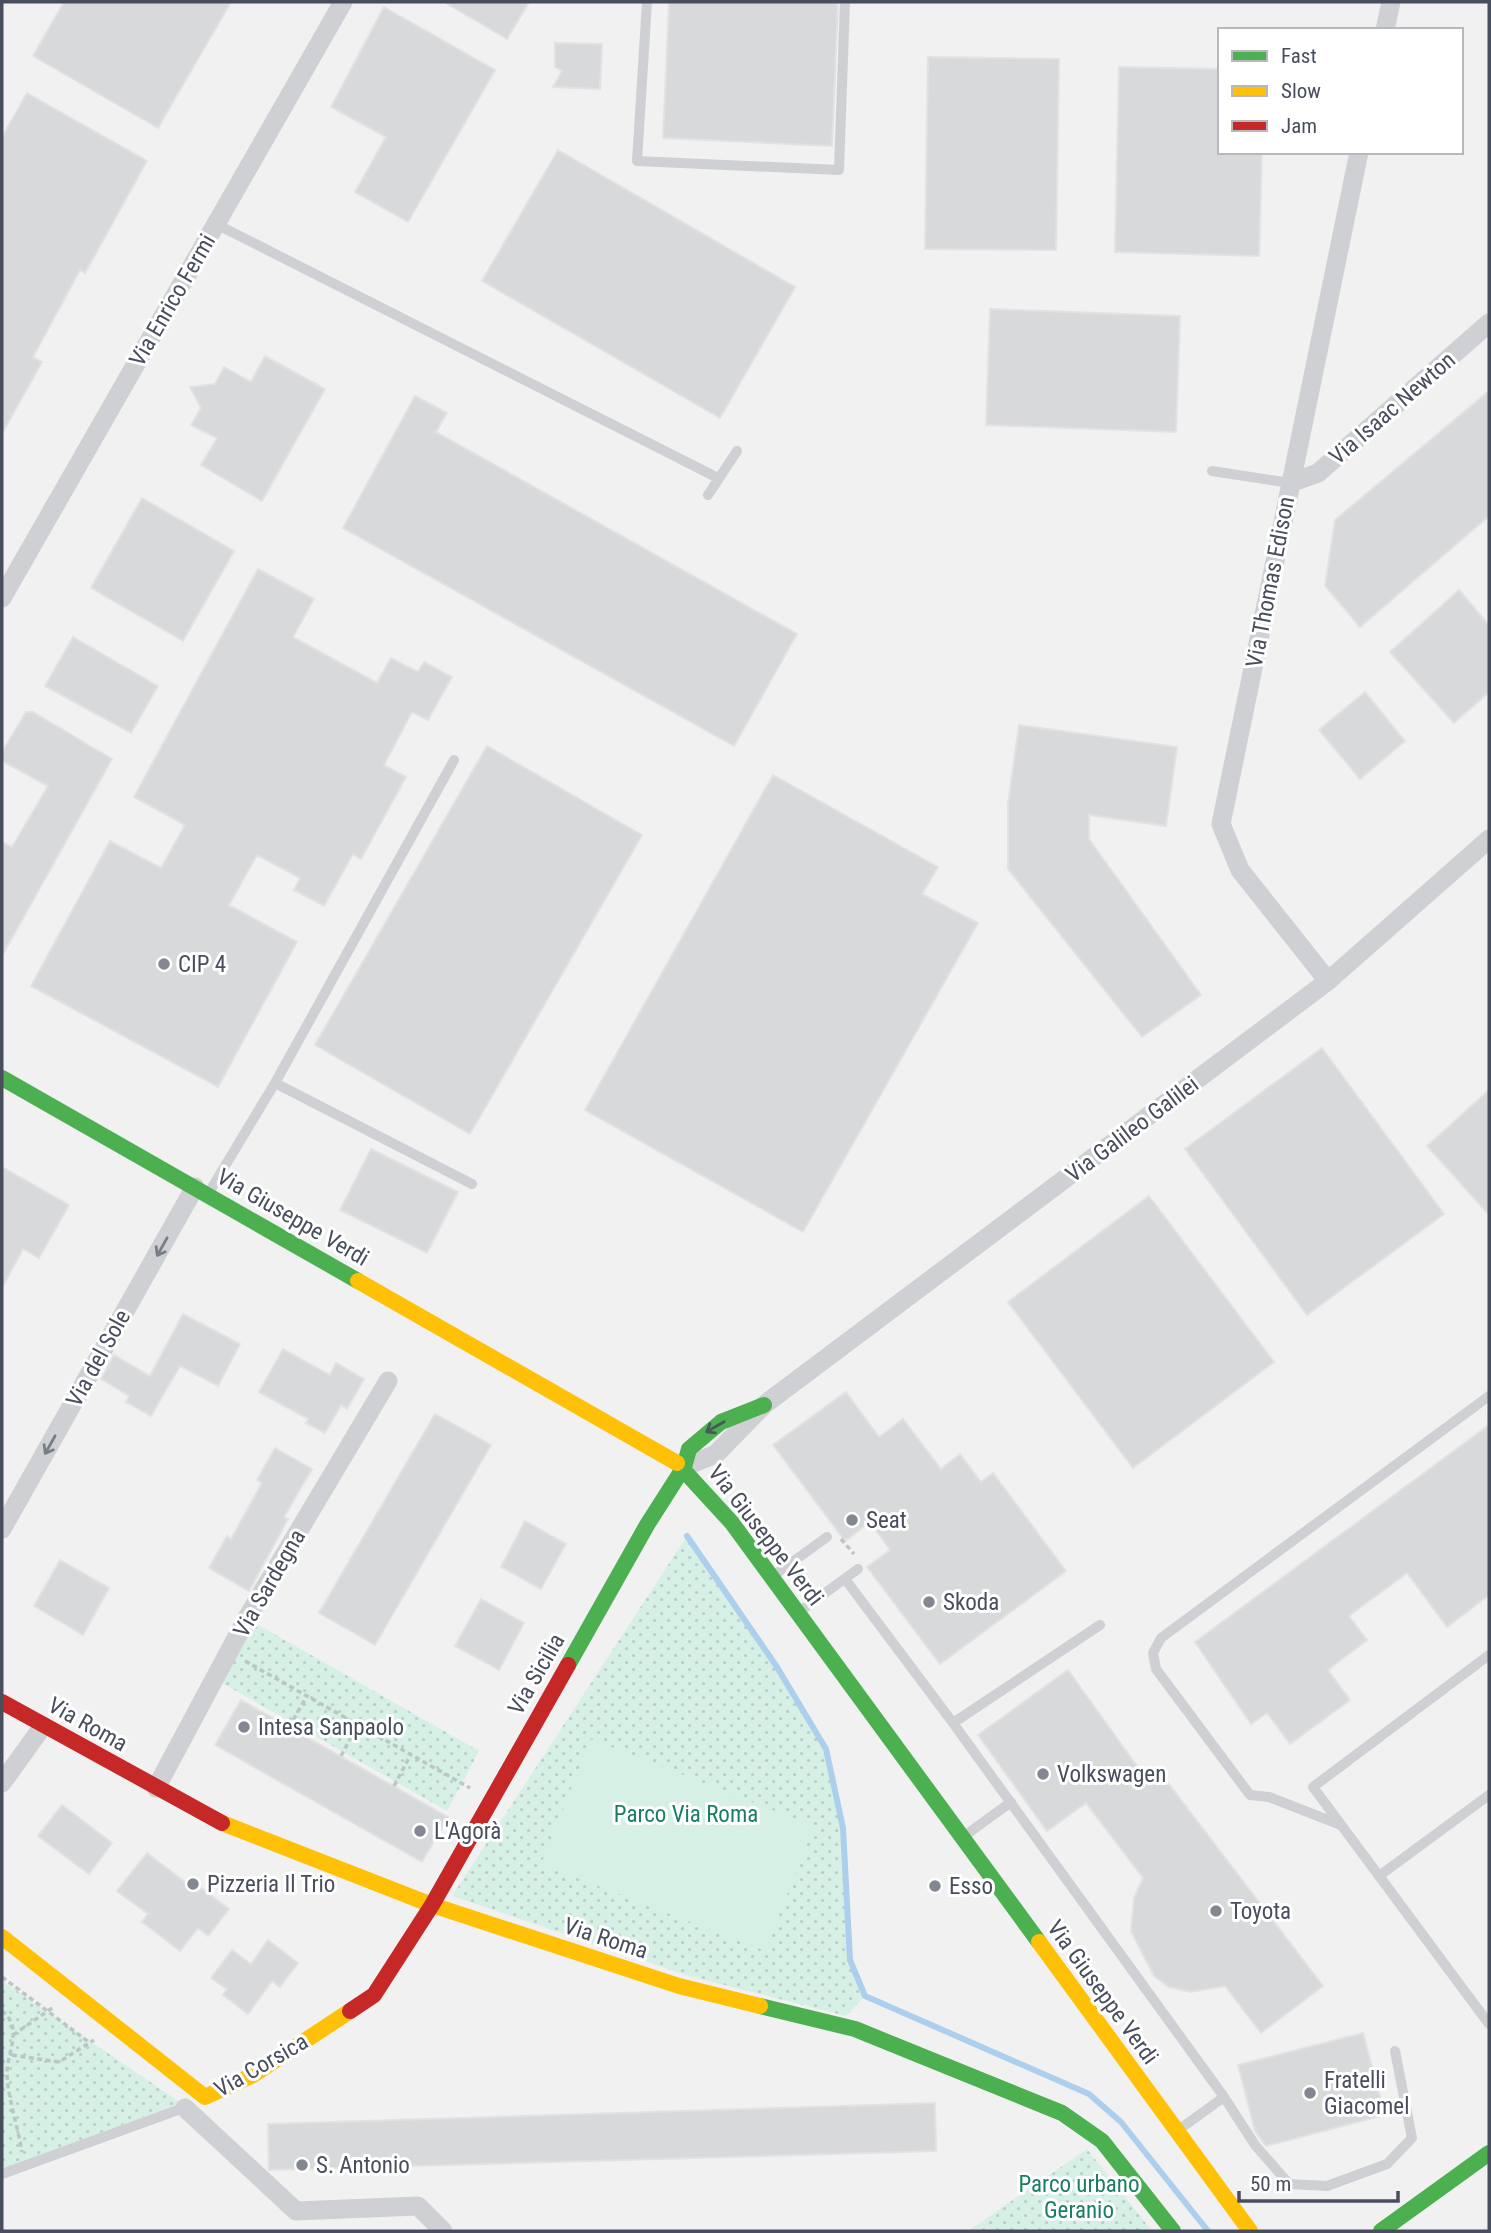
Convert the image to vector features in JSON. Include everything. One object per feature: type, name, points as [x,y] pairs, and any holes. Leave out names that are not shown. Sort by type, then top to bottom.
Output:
[{"type":"street","name":"Via Enrico Fermi","points":[[2,598],[343,2]]},
{"type":"street","points":[[1385,28],[1391,2]]},
{"type":"street","name":"Via Thomas Edison","points":[[1328,981],[1240,870],[1221,824],[1359,154]]},
{"type":"street","name":"Via Isaac Newton","points":[[1290,483],[1318,473],[1489,323]]},
{"type":"street","name":"Via Galileo Galilei","points":[[684,1467],[716,1454],[764,1405],[1328,981],[1489,839]]},
{"type":"street","name":"Via Giuseppe Verdi","points":[[2,1079],[684,1467],[732,1522],[1250,2231]]},
{"type":"street","name":"Via del Sole","points":[[2,1529],[201,1191]]},
{"type":"street","name":"Via Sardegna","points":[[156,1788],[229,1652],[388,1381]]},
{"type":"street","name":"Via Sicilia","points":[[432,1905],[647,1525],[684,1467]]},
{"type":"street","name":"Via Roma","points":[[2,1702],[228,1826],[432,1905],[679,1986],[855,2029],[1062,2113],[1102,2141],[1173,2231]]},
{"type":"street","points":[[2,1783],[43,1726]]},
{"type":"street","name":"Via Corsica","points":[[2,1937],[205,2097],[253,2075],[374,1995],[432,1905]]},
{"type":"street","points":[[185,2108],[296,2211],[418,2206],[443,2231]]},
{"type":"street","points":[[1381,2231],[1489,2153]]},
{"type":"lane","points":[[647,2],[637,161],[839,170],[845,2]]},
{"type":"lane","points":[[216,224],[718,478]]},
{"type":"lane","points":[[708,495],[737,451]]},
{"type":"lane","points":[[1212,471],[1290,483]]},
{"type":"lane","points":[[201,1191],[275,1083],[454,760]]},
{"type":"lane","points":[[275,1083],[472,1184]]},
{"type":"lane","points":[[1340,1825],[1269,1797],[1250,1795],[1156,1669],[1153,1653],[1161,1639],[1489,1396]]},
{"type":"lane","points":[[772,1577],[827,1537]]},
{"type":"lane","points":[[798,1613],[858,1569]]},
{"type":"lane","points":[[845,1578],[1011,1802],[1224,2097],[1255,2145],[1289,2184],[1327,2186],[1387,2164],[1412,2138],[1395,2051]]},
{"type":"lane","points":[[953,1723],[1100,1625]]},
{"type":"lane","points":[[1489,1655],[1313,1787],[1489,2024]]},
{"type":"lane","points":[[1379,1876],[1489,1795]]},
{"type":"lane","points":[[962,1838],[1011,1802]]},
{"type":"lane","points":[[2,2174],[185,2108],[205,2097]]},
{"type":"lane","points":[[1176,2131],[1224,2097]]},
{"type":"path","points":[[827,1537],[839,1538],[850,1549],[857,1558],[858,1569]]},
{"type":"path","points":[[229,1652],[490,1800]]},
{"type":"path","points":[[289,1727],[306,1696]]},
{"type":"path","points":[[341,1756],[358,1724]]},
{"type":"path","points":[[394,1786],[411,1754]]},
{"type":"path","points":[[2,1976],[90,2043]]},
{"type":"path","points":[[13,2035],[74,1993]]},
{"type":"path","points":[[2,2011],[11,2023],[13,2035],[12,2055],[7,2071],[24,2161]]},
{"type":"path","points":[[12,2055],[59,2062],[118,2027]]},
{"type":"path","points":[[2,2073],[7,2071]]},
{"type":"green space","name":"Parco Via Roma","points":[[687,1536],[777,1667],[826,1749],[843,1828],[850,1960],[865,1996],[846,2016],[689,1976],[452,1896]]},
{"type":"green space","points":[[255,1623],[479,1751],[447,1811],[222,1683]]},
{"type":"green space","points":[[591,1739],[814,1826],[765,1951],[541,1864]]},
{"type":"green space","points":[[2,1981],[181,2103],[2,2169]]},
{"type":"green space","name":"Parco urbano Geranio","points":[[1087,2149],[1152,2231],[968,2231]]},
{"type":"building","points":[[64,2],[231,2],[158,128],[33,56]]},
{"type":"building","points":[[444,2],[529,2],[507,39]]},
{"type":"building","points":[[669,2],[838,2],[832,146],[663,138]]},
{"type":"building","points":[[384,7],[495,70],[408,222],[355,192],[386,137],[331,107]]},
{"type":"building","points":[[555,43],[602,44],[600,89],[553,87],[562,71],[555,67]]},
{"type":"building","points":[[928,57],[1059,59],[1056,250],[925,249]]},
{"type":"building","points":[[1119,67],[1218,69],[1218,154],[1262,154],[1259,256],[1115,252]]},
{"type":"building","points":[[27,93],[147,161],[85,273],[80,270],[33,357],[42,362],[2,434],[2,137]]},
{"type":"building","points":[[558,150],[795,287],[720,418],[482,281]]},
{"type":"building","points":[[990,309],[1180,316],[1176,432],[986,425]]},
{"type":"building","points":[[265,356],[325,389],[262,501],[201,465],[217,438],[191,425],[201,408],[190,387],[215,384],[224,367],[251,382]]},
{"type":"building","points":[[1489,391],[1489,516],[1360,627],[1325,586],[1335,520]]},
{"type":"building","points":[[415,396],[447,413],[436,432],[797,634],[734,746],[343,528]]},
{"type":"building","points":[[142,498],[234,551],[183,641],[91,588]]},
{"type":"building","points":[[258,569],[314,599],[293,637],[377,683],[391,658],[418,672],[424,662],[452,677],[428,720],[412,712],[384,765],[406,777],[361,859],[353,854],[324,906],[294,890],[300,878],[257,855],[229,905],[297,942],[218,1087],[31,986],[110,841],[161,868],[185,825],[134,797]]},
{"type":"building","points":[[1459,590],[1489,625],[1489,692],[1454,723],[1390,652]]},
{"type":"building","points":[[73,637],[158,686],[131,733],[45,686]]},
{"type":"building","points":[[1365,692],[1405,741],[1360,779],[1319,730]]},
{"type":"building","points":[[26,712],[33,712],[112,759],[2,956],[2,842],[12,847],[48,786],[2,761],[2,752]]},
{"type":"building","points":[[1019,725],[1177,747],[1166,826],[1089,815],[1089,839],[1201,995],[1142,1037],[1008,869],[1008,804]]},
{"type":"building","points":[[487,746],[642,835],[470,1134],[315,1045]]},
{"type":"building","points":[[773,775],[938,867],[922,894],[978,923],[803,1232],[585,1110]]},
{"type":"building","points":[[1322,1048],[1444,1214],[1307,1315],[1185,1149]]},
{"type":"building","points":[[1489,1090],[1489,1215],[1427,1146]]},
{"type":"building","points":[[371,1149],[458,1192],[427,1253],[340,1210]]},
{"type":"building","points":[[2,1167],[69,1205],[39,1258],[23,1249],[2,1288]]},
{"type":"building","points":[[1149,1196],[1274,1362],[1133,1468],[1008,1302]]},
{"type":"building","points":[[183,1314],[240,1344],[218,1386],[180,1366],[151,1416],[126,1402],[129,1396],[101,1379],[114,1355],[150,1376]]},
{"type":"building","points":[[283,1349],[330,1375],[336,1363],[364,1379],[347,1409],[341,1405],[325,1433],[306,1423],[308,1419],[259,1392]]},
{"type":"building","points":[[846,1392],[879,1437],[903,1419],[941,1469],[960,1454],[981,1482],[993,1473],[1066,1571],[940,1664],[867,1567],[890,1550],[870,1522],[845,1541],[773,1445]]},
{"type":"building","points":[[435,1414],[491,1445],[375,1645],[319,1613]]},
{"type":"building","points":[[1489,1425],[1489,1595],[1447,1627],[1407,1573],[1349,1616],[1367,1640],[1328,1670],[1350,1700],[1290,1744],[1267,1713],[1251,1724],[1195,1642]]},
{"type":"building","points":[[275,1448],[312,1469],[284,1517],[288,1519],[249,1591],[209,1568],[227,1536],[231,1539],[262,1483],[257,1480]]},
{"type":"building","points":[[525,1521],[566,1544],[541,1589],[501,1567]]},
{"type":"building","points":[[60,1560],[109,1588],[83,1635],[34,1606]]},
{"type":"building","points":[[481,1599],[524,1623],[499,1670],[455,1646]]},
{"type":"building","points":[[1068,1670],[1147,1780],[1159,1771],[1323,1986],[1261,2033],[1225,1986],[1190,1992],[1169,1987],[1154,1976],[1131,1931],[1134,1898],[1143,1878],[1086,1803],[1047,1831],[978,1735]]},
{"type":"building","points":[[241,1700],[448,1817],[422,1862],[215,1745]]},
{"type":"building","points":[[62,1805],[112,1843],[89,1874],[38,1836]]},
{"type":"building","points":[[147,1853],[198,1892],[201,1888],[229,1909],[208,1936],[198,1928],[180,1951],[142,1922],[148,1914],[117,1891]]},
{"type":"building","points":[[268,1940],[298,1963],[280,1987],[272,1981],[248,2014],[223,1995],[227,1989],[211,1978],[232,1950],[251,1964]]},
{"type":"building","points":[[1363,2033],[1385,2115],[1266,2146],[1255,2131],[1238,2065]]},
{"type":"building","points":[[935,2103],[936,2151],[269,2170],[268,2124]]},
{"type":"waterway","points":[[687,1536],[777,1667],[826,1749],[843,1828],[850,1960],[865,1996],[1089,2094],[1121,2122],[1208,2231]]},
{"type":"traffic: fast","points":[[2,1078],[358,1281]]},
{"type":"traffic: fast","points":[[568,1665],[647,1525],[684,1467],[689,1449],[721,1422],[764,1405]]},
{"type":"traffic: fast","points":[[677,1463],[732,1523],[1039,1942]]},
{"type":"traffic: fast","points":[[760,2006],[855,2029],[1062,2113],[1102,2141],[1173,2231]]},
{"type":"traffic: fast","points":[[1381,2231],[1489,2153]]},
{"type":"traffic: slow","points":[[358,1281],[677,1463]]},
{"type":"traffic: slow","points":[[222,1823],[432,1905],[679,1986],[760,2006]]},
{"type":"traffic: slow","points":[[2,1937],[205,2097],[253,2075],[350,2011]]},
{"type":"traffic: slow","points":[[1039,1942],[1250,2231]]},
{"type":"traffic: jam","points":[[350,2011],[374,1995],[432,1905],[568,1665]]},
{"type":"traffic: jam","points":[[2,1702],[222,1823]]},
{"type":"place","name":"CIP 4","points":[[164,964]]},
{"type":"place","name":"Seat","points":[[852,1520]]},
{"type":"place","name":"Skoda","points":[[929,1602]]},
{"type":"place","name":"Intesa Sanpaolo","points":[[244,1727]]},
{"type":"place","name":"Volkswagen","points":[[1043,1774]]},
{"type":"place","name":"L'Agorà","points":[[420,1831]]},
{"type":"place","name":"Pizzeria Il Trio","points":[[193,1884]]},
{"type":"place","name":"Esso","points":[[935,1886]]},
{"type":"place","name":"Toyota","points":[[1216,1911]]},
{"type":"place","name":"Fratelli Giacomel","points":[[1310,2093]]},
{"type":"place","name":"S. Antonio","points":[[302,2165]]}]
